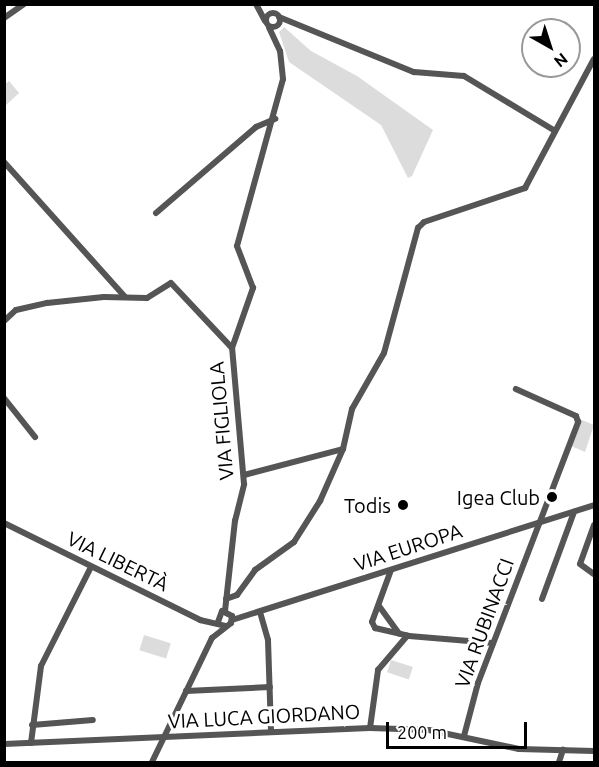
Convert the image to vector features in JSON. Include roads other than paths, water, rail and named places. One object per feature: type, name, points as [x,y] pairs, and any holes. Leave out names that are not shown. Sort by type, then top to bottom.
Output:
[{"type":"street","points":[[4,18],[24,4]]},
{"type":"street","points":[[257,4],[274,21],[288,21],[414,72],[464,76],[555,131]]},
{"type":"street","name":"VIA FIGLIOLA","points":[[225,611],[244,475],[232,348],[253,293],[237,246],[275,119],[283,79],[274,36],[274,21]]},
{"type":"street","points":[[226,599],[237,595],[255,570],[294,542],[320,501],[343,449],[352,409],[384,353],[418,228],[424,222],[525,188],[531,181],[594,59]]},
{"type":"street","points":[[156,213],[256,127],[275,119]]},
{"type":"street","points":[[4,162],[125,297]]},
{"type":"street","points":[[4,321],[20,308],[88,298],[149,298],[171,283],[232,348]]},
{"type":"street","name":"VIA RUBINACCI","points":[[464,736],[493,643],[578,418],[516,389]]},
{"type":"street","points":[[4,398],[35,436]]},
{"type":"street","points":[[244,475],[343,449]]},
{"type":"street","name":"VIA EUROPA","points":[[232,621],[594,505]]},
{"type":"street","points":[[542,599],[574,512]]},
{"type":"street","name":"VIA LIBERTÀ","points":[[4,523],[200,620],[218,622]]},
{"type":"street","points":[[594,525],[580,564],[594,574]]},
{"type":"street","points":[[31,743],[42,666],[91,567]]},
{"type":"street","points":[[391,570],[373,625],[403,635],[493,643]]},
{"type":"street","points":[[379,606],[403,635]]},
{"type":"street","points":[[152,762],[212,638],[232,621],[231,614],[225,611],[219,614],[218,622],[225,626]]},
{"type":"street","points":[[260,612],[268,640],[271,732]]},
{"type":"street","points":[[370,728],[373,683],[378,670],[403,635]]},
{"type":"street","points":[[186,691],[270,687]]},
{"type":"street","points":[[32,725],[93,720]]},
{"type":"street","name":"VIA LUCA GIORDANO","points":[[4,744],[370,728],[464,736],[519,749],[594,751]]},
{"type":"street","points":[[559,762],[563,750]]},
{"type":"place","name":"Igea Club","points":[[552,497]]},
{"type":"place","name":"Todis","points":[[403,505]]}]
